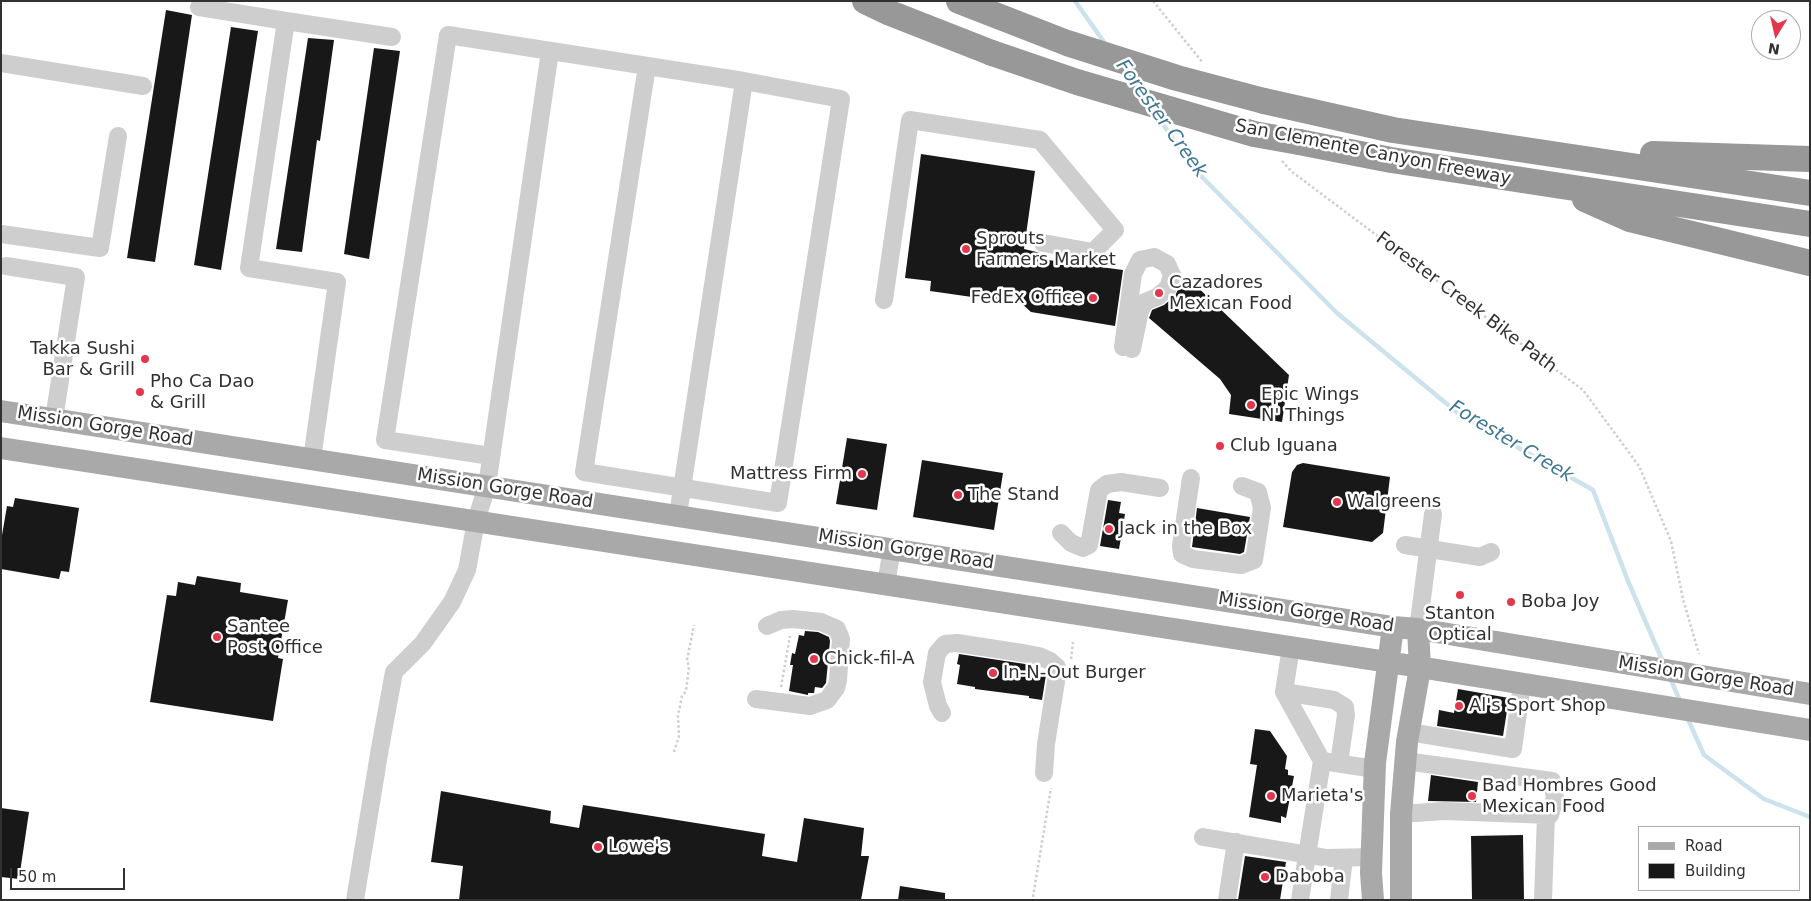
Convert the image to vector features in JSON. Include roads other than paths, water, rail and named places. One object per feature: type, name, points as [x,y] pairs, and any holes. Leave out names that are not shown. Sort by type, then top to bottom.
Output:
[{"type":"highway","name":"San Clemente Canyon Freeway","points":[[865,1],[890,13],[992,53],[1077,82],[1254,134],[1289,150],[1391,160],[1810,224]]},
{"type":"highway","name":"San Clemente Canyon Freeway","points":[[959,1],[1077,46],[1178,78],[1264,101],[1393,130],[1810,193]]},
{"type":"highway","points":[[1536,151],[1810,159]]},
{"type":"highway","points":[[1557,186],[1630,219],[1810,263]]},
{"type":"main road","name":"Mission Gorge Road","points":[[1,411],[1393,627],[1418,629],[1810,694]]},
{"type":"main road","name":"Mission Gorge Road","points":[[1,448],[1388,662],[1810,730]]},
{"type":"main road","points":[[1373,900],[1372,857],[1375,769],[1393,627]]},
{"type":"main road","points":[[1402,900],[1401,814],[1409,732],[1420,668],[1418,629]]},
{"type":"street","points":[[199,7],[392,37]]},
{"type":"street","points":[[286,21],[249,268],[337,282],[312,459]]},
{"type":"street","points":[[491,456],[385,440],[448,35],[744,81],[841,99],[778,503],[584,472],[647,66]]},
{"type":"street","points":[[355,900],[394,672],[423,643],[452,602],[467,570],[476,521],[487,486],[550,51]]},
{"type":"street","points":[[1,63],[143,86]]},
{"type":"street","points":[[678,515],[744,81]]},
{"type":"street","points":[[884,300],[910,120],[1040,140],[1115,230],[1093,252],[1043,243]]},
{"type":"street","points":[[1,234],[100,248],[118,136]]},
{"type":"street","points":[[1154,257],[1167,264],[1172,275],[1168,288],[1157,297],[1145,302],[1140,311],[1128,348],[1133,274],[1140,260],[1154,257]]},
{"type":"street","points":[[6,266],[76,277],[54,419]]},
{"type":"street","points":[[1191,478],[1181,546],[1182,554],[1193,559],[1241,565],[1254,560],[1262,508],[1258,492],[1242,486]]},
{"type":"street","points":[[1061,533],[1071,543],[1083,548],[1089,545],[1099,490],[1107,484],[1121,482],[1160,488]]},
{"type":"street","points":[[1418,629],[1433,514]]},
{"type":"street","points":[[1405,545],[1480,557],[1491,552]]},
{"type":"street","points":[[886,585],[892,548]]},
{"type":"street","points":[[756,699],[823,709],[834,705],[839,694],[838,680],[842,639],[837,629],[822,622],[793,619],[781,620],[767,626]]},
{"type":"street","points":[[942,713],[938,706],[932,682],[937,653],[945,644],[957,643],[1022,653],[1039,656],[1050,661],[1057,667],[1057,676],[1046,744],[1044,773]]},
{"type":"street","points":[[1290,647],[1284,692],[1331,762],[1375,769]]},
{"type":"street","points":[[1409,732],[1513,749],[1522,684]]},
{"type":"street","points":[[1284,692],[1334,700],[1345,708],[1346,715],[1331,762],[1307,854],[1300,900]]},
{"type":"street","points":[[1401,814],[1444,811],[1550,815],[1555,798],[1552,781],[1406,761]]},
{"type":"street","points":[[1543,900],[1546,814]]},
{"type":"street","points":[[1203,837],[1327,858],[1372,857]]},
{"type":"street","points":[[1227,900],[1236,842]]},
{"type":"street","points":[[1339,900],[1344,858]]},
{"type":"waterway","name":"Forester Creek","points":[[1075,1],[1106,45]]},
{"type":"waterway","name":"Forester Creek","points":[[1125,72],[1138,90]]},
{"type":"waterway","name":"Forester Creek","points":[[1157,116],[1196,171],[1337,313],[1459,414],[1593,490],[1628,581],[1663,662]]},
{"type":"waterway","name":"Forester Creek","points":[[1670,678],[1681,703]]},
{"type":"waterway","name":"Forester Creek","points":[[1687,717],[1704,755],[1764,799],[1810,817]]},
{"type":"place","name":"Sprouts Farmers Market","points":[[966,249]]},
{"type":"place","name":"Cazadores Mexican Food","points":[[1159,293]]},
{"type":"place","name":"FedEx Office","points":[[1093,298]]},
{"type":"place","name":"Takka Sushi Bar & Grill","points":[[145,359]]},
{"type":"place","name":"Pho Ca Dao & Grill","points":[[140,392]]},
{"type":"place","name":"Epic Wings N' Things","points":[[1251,405]]},
{"type":"place","name":"Club Iguana","points":[[1220,446]]},
{"type":"place","name":"Mattress Firm","points":[[862,474]]},
{"type":"place","name":"The Stand","points":[[958,495]]},
{"type":"place","name":"Walgreens","points":[[1337,502]]},
{"type":"place","name":"Jack in the Box","points":[[1109,529]]},
{"type":"place","name":"Stanton Optical","points":[[1460,595]]},
{"type":"place","name":"Boba Joy","points":[[1511,602]]},
{"type":"place","name":"Santee Post Office","points":[[217,637]]},
{"type":"place","name":"Chick-fil-A","points":[[814,659]]},
{"type":"place","name":"In-N-Out Burger","points":[[993,673]]},
{"type":"place","name":"Al's Sport Shop","points":[[1459,706]]},
{"type":"place","name":"Marieta's","points":[[1271,796]]},
{"type":"place","name":"Bad Hombres Good Mexican Food","points":[[1472,796]]},
{"type":"place","name":"Lowe's","points":[[598,847]]},
{"type":"place","name":"Daboba","points":[[1265,877]]}]
